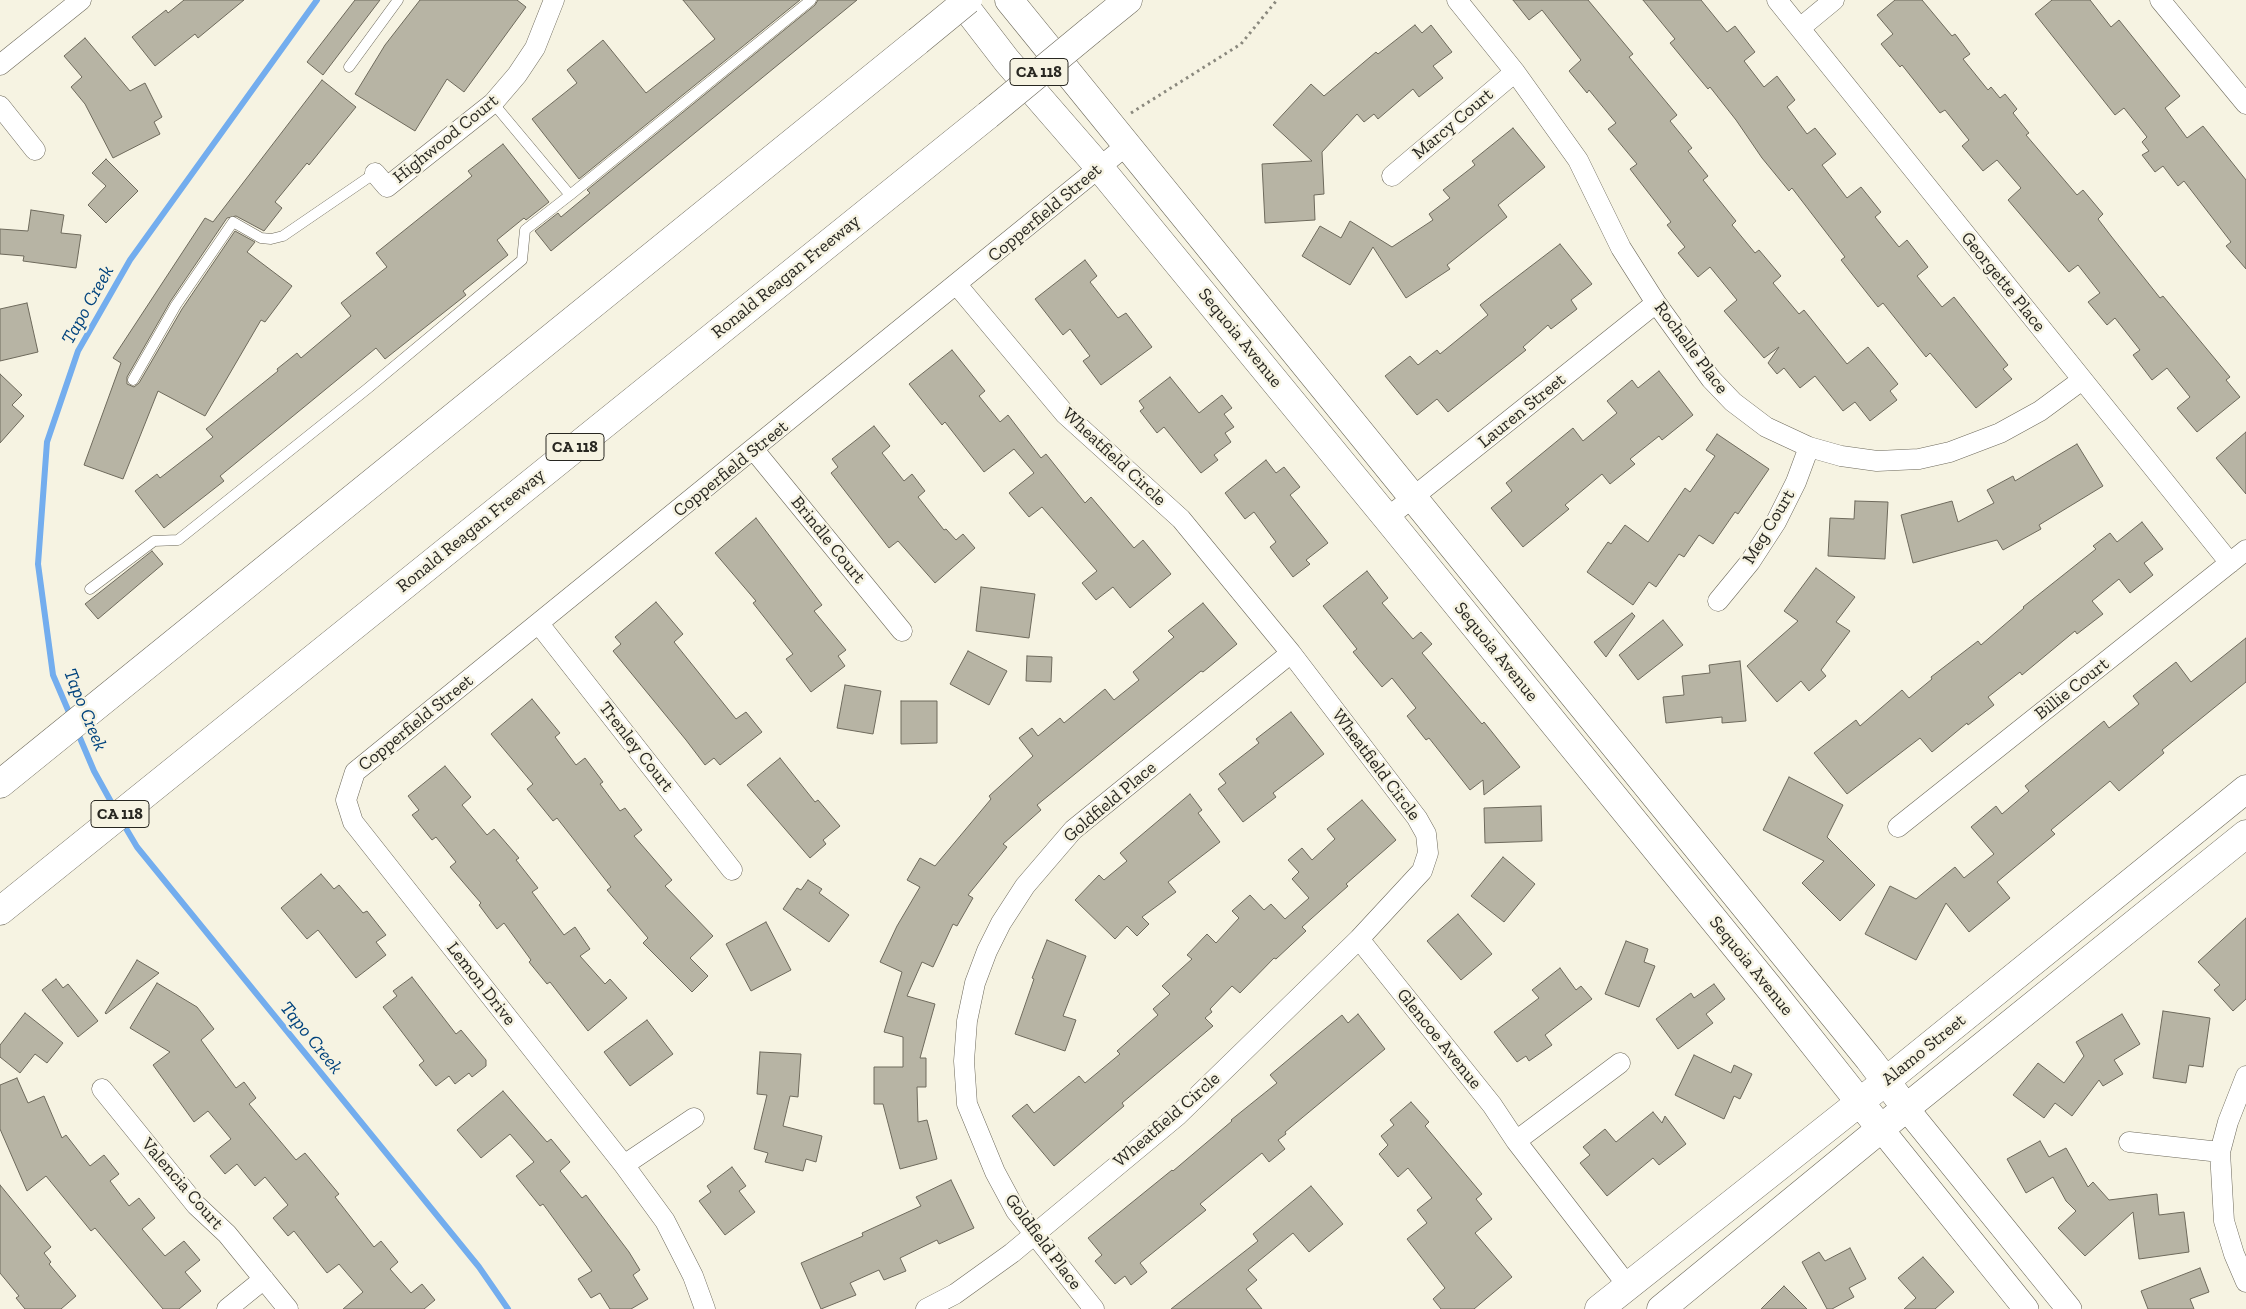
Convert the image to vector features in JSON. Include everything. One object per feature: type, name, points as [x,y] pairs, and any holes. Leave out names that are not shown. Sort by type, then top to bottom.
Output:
[{"type":"main road","name":"Sequoia Avenue","points":[[960,0],[1007,61],[1099,167],[1387,518],[1881,1129]]},
{"type":"main road","points":[[0,784],[968,0]]},
{"type":"main road","name":"Sequoia Avenue","points":[[1009,0],[1886,1080],[1906,1108]]},
{"type":"main road","name":"Ronald Reagan Freeway","points":[[0,911],[988,115],[1128,0]]},
{"type":"main road","name":"Alamo Street","points":[[1599,1309],[1860,1102],[2246,789]]},
{"type":"main road","name":"Alamo Street","points":[[1661,1309],[1906,1108],[2246,834]]},
{"type":"street","points":[[0,65],[81,0]]},
{"type":"street","name":"Highwood Court","points":[[375,173],[387,187],[493,103],[518,75],[535,48],[554,0]]},
{"type":"street","name":"Rochelle Place","points":[[1457,0],[1515,72],[1578,160],[1621,248],[1656,303],[1711,379],[1733,402],[1766,427],[1809,447],[1841,456],[1877,461],[1919,459],[1950,452],[2000,433],[2040,411],[2082,380]]},
{"type":"street","name":"Georgette Place","points":[[1777,0],[2230,563]]},
{"type":"street","points":[[1800,28],[1834,0]]},
{"type":"street","points":[[2160,0],[2246,104]]},
{"type":"street","name":"Marcy Court","points":[[1392,176],[1515,72]]},
{"type":"street","points":[[0,106],[35,150]]},
{"type":"street","name":"Copperfield Street","points":[[346,800],[354,772],[754,450],[1128,145]]},
{"type":"street","name":"Wheatfield Circle","points":[[926,1309],[955,1294],[1012,1253],[1177,1116],[1359,939],[1422,871],[1428,853],[1426,834],[1417,818],[1292,653],[1181,519],[1065,414],[957,285]]},
{"type":"street","name":"Lauren Street","points":[[1387,518],[1656,303]]},
{"type":"street","name":"Meg Court","points":[[1718,601],[1750,562],[1776,522],[1796,482],[1809,447]]},
{"type":"street","name":"Brindle Court","points":[[754,450],[902,631]]},
{"type":"street","name":"Billie Court","points":[[1898,827],[2246,550]]},
{"type":"street","name":"Trenley Court","points":[[539,624],[732,870]]},
{"type":"street","name":"Goldfield Place","points":[[1094,1309],[1016,1211],[994,1172],[967,1104],[964,1061],[967,1021],[975,983],[987,951],[1001,924],[1025,886],[1073,830],[1292,653]]},
{"type":"street","name":"Lemon Drive","points":[[346,800],[353,822],[624,1165],[665,1221],[693,1276],[705,1309]]},
{"type":"street","name":"Glencoe Avenue","points":[[1359,939],[1492,1105],[1516,1141],[1628,1286]]},
{"type":"street","points":[[1516,1141],[1620,1063]]},
{"type":"street","points":[[2246,1076],[2228,1122],[2220,1152],[2224,1221],[2234,1254],[2246,1282]]},
{"type":"street","name":"Valencia Court","points":[[102,1089],[196,1205],[227,1234],[288,1309]]},
{"type":"street","name":"Sequoia Avenue","points":[[1906,1108],[2069,1309]]},
{"type":"street","points":[[624,1165],[694,1118]]},
{"type":"street","name":"Sequoia Avenue","points":[[1881,1129],[2026,1309]]},
{"type":"street","points":[[2129,1142],[2220,1152]]},
{"type":"street","points":[[226,1309],[264,1279]]},
{"type":"lane","points":[[349,67],[398,0]]},
{"type":"lane","points":[[90,589],[154,541],[178,540],[374,383],[522,260],[526,230],[812,0]]},
{"type":"lane","points":[[493,103],[570,195]]},
{"type":"lane","name":"Highwood Court","points":[[132,380],[176,305],[232,222],[261,238],[271,239],[282,236],[375,173]]},
{"type":"path","points":[[1131,113],[1235,49],[1277,0]]},
{"type":"building","points":[[184,0],[244,0],[198,38],[195,34],[155,66],[132,37],[166,10],[168,13]]},
{"type":"building","points":[[355,0],[380,0],[323,75],[307,62]]},
{"type":"building","points":[[420,0],[517,0],[526,7],[464,92],[447,79],[415,131],[355,94],[385,45]]},
{"type":"building","points":[[683,0],[800,0],[579,179],[532,119],[577,83],[567,70],[603,40],[646,93],[715,39]]},
{"type":"building","points":[[818,0],[857,0],[551,251],[535,231],[558,213],[561,217],[590,193],[587,190],[815,5]]},
{"type":"building","points":[[1513,0],[1588,0],[1633,54],[1629,57],[1677,115],[1670,121],[1692,148],[1688,151],[1708,176],[1703,180],[1736,221],[1732,225],[1755,253],[1759,250],[1781,276],[1773,283],[1799,314],[1804,310],[1847,364],[1868,347],[1898,384],[1890,391],[1897,400],[1870,421],[1855,402],[1843,411],[1815,376],[1800,388],[1784,368],[1777,374],[1768,363],[1779,347],[1764,358],[1724,311],[1737,300],[1710,267],[1698,277],[1678,253],[1685,247],[1667,225],[1671,222],[1630,169],[1637,164],[1608,129],[1616,123],[1589,90],[1587,93],[1569,71],[1581,60],[1542,10],[1529,20]]},
{"type":"building","points":[[1643,0],[1701,0],[1727,32],[1735,26],[1755,52],[1744,61],[1764,87],[1777,76],[1795,100],[1787,107],[1807,134],[1815,128],[1836,154],[1822,165],[1847,198],[1861,187],[1881,212],[1875,217],[1899,247],[1907,240],[1928,267],[1917,276],[1942,307],[1954,297],[2008,365],[2003,369],[2012,379],[1976,408],[1930,353],[1926,357],[1883,303],[1878,307],[1841,260],[1845,257],[1792,188],[1789,191],[1762,158],[1710,87],[1708,89],[1670,43],[1675,39]]},
{"type":"building","points":[[1895,0],[1922,0],[1952,36],[1955,34],[1970,54],[1963,59],[1988,90],[1991,87],[2000,98],[2005,94],[2017,109],[2013,113],[2029,133],[2026,135],[2077,195],[2083,190],[2103,214],[2098,219],[2111,236],[2160,298],[2163,296],[2230,377],[2226,380],[2240,397],[2197,432],[2177,408],[2190,397],[2167,368],[2152,380],[2133,355],[2140,350],[2115,318],[2107,325],[2088,302],[2100,293],[2078,265],[2069,272],[2008,200],[2021,188],[1997,160],[1983,171],[1962,146],[1969,140],[1945,110],[1940,113],[1902,65],[1900,67],[1881,44],[1893,34],[1877,15]]},
{"type":"building","points":[[2052,0],[2090,0],[2111,27],[2119,20],[2180,96],[2165,108],[2187,138],[2203,126],[2246,180],[2246,269],[2226,246],[2231,242],[2184,181],[2178,186],[2163,166],[2155,172],[2142,155],[2149,151],[2142,142],[2147,137],[2124,108],[2115,115],[2035,14]]},
{"type":"building","points":[[1415,25],[1422,33],[1431,25],[1452,52],[1433,66],[1443,78],[1419,97],[1413,89],[1378,119],[1374,114],[1364,122],[1357,114],[1322,152],[1324,194],[1314,195],[1315,220],[1265,223],[1262,164],[1312,161],[1273,125],[1311,84],[1324,96],[1376,52],[1378,54]]},
{"type":"building","points":[[85,38],[130,91],[145,83],[162,117],[154,122],[160,134],[113,158],[85,104],[71,87],[82,77],[64,56]]},
{"type":"building","points":[[322,80],[356,107],[309,165],[307,163],[275,202],[282,208],[264,231],[236,216],[227,218],[170,302],[127,377],[127,384],[134,387],[139,383],[182,309],[235,231],[255,242],[247,252],[292,286],[265,322],[261,320],[205,416],[158,391],[123,479],[84,465],[121,363],[113,358],[205,218],[213,222]]},
{"type":"building","points":[[1513,128],[1545,167],[1498,205],[1507,217],[1447,265],[1450,269],[1406,298],[1373,247],[1350,285],[1302,256],[1320,226],[1341,238],[1350,221],[1392,247],[1433,220],[1429,214],[1450,198],[1443,190],[1475,165],[1472,161]]},
{"type":"building","points":[[503,144],[549,202],[526,220],[524,218],[497,240],[508,255],[463,291],[466,295],[385,359],[376,348],[220,476],[224,481],[164,528],[135,491],[157,474],[160,478],[213,437],[206,429],[278,371],[277,369],[297,353],[301,358],[351,316],[341,303],[387,267],[376,253],[472,176],[468,171]]},
{"type":"building","points":[[106,159],[138,191],[106,223],[88,205],[106,186],[92,173]]},
{"type":"building","points":[[31,210],[64,215],[61,233],[81,235],[76,268],[23,261],[24,256],[0,254],[0,229],[28,231]]},
{"type":"building","points":[[1560,244],[1592,284],[1571,300],[1577,309],[1551,329],[1548,325],[1523,347],[1526,350],[1448,412],[1437,399],[1417,415],[1385,376],[1410,356],[1418,365],[1437,350],[1440,354],[1488,315],[1480,305]]},
{"type":"building","points":[[1085,260],[1097,276],[1090,282],[1118,318],[1126,313],[1152,347],[1101,385],[1083,361],[1090,356],[1070,329],[1063,335],[1035,299]]},
{"type":"building","points":[[27,303],[38,352],[0,361],[0,309]]},
{"type":"building","points":[[952,350],[985,391],[979,396],[1000,422],[1008,415],[1041,458],[1046,454],[1085,503],[1091,497],[1134,548],[1143,540],[1171,574],[1130,608],[1113,587],[1096,600],[1082,583],[1097,571],[1042,507],[1029,517],[1009,493],[1034,473],[1014,449],[984,472],[945,422],[942,425],[909,384]]},
{"type":"building","points":[[1659,371],[1693,415],[1662,440],[1659,436],[1630,459],[1635,464],[1610,484],[1602,474],[1565,505],[1569,509],[1523,547],[1491,508],[1512,491],[1506,483],[1573,428],[1583,441],[1617,413],[1607,401],[1632,380],[1638,388]]},
{"type":"building","points":[[0,374],[22,395],[12,405],[24,416],[0,443]]},
{"type":"building","points":[[1170,377],[1199,413],[1222,395],[1232,408],[1224,414],[1234,427],[1225,433],[1231,442],[1214,455],[1218,460],[1201,473],[1164,427],[1157,433],[1140,411],[1144,408],[1139,401]]},
{"type":"building","points":[[874,426],[890,446],[882,453],[904,481],[912,474],[925,491],[918,497],[944,530],[946,529],[956,540],[963,534],[975,548],[935,583],[898,541],[889,548],[831,473],[838,467],[832,459]]},
{"type":"building","points":[[2246,432],[2246,494],[2216,458]]},
{"type":"building","points":[[1717,434],[1769,469],[1738,514],[1735,512],[1713,544],[1699,535],[1684,557],[1679,554],[1656,587],[1649,582],[1633,605],[1587,572],[1608,542],[1611,544],[1625,525],[1648,542],[1685,488],[1690,492],[1715,456],[1706,450]]},
{"type":"building","points":[[2077,444],[2103,486],[2039,525],[2041,529],[2003,550],[1997,540],[1913,563],[1901,515],[1952,501],[1958,522],[1994,503],[1987,490],[2013,476],[2015,481]]},
{"type":"building","points":[[1266,460],[1276,473],[1284,467],[1300,487],[1290,495],[1328,543],[1306,560],[1310,564],[1293,577],[1270,547],[1276,542],[1254,512],[1245,519],[1225,493]]},
{"type":"building","points":[[1855,501],[1888,502],[1885,559],[1828,556],[1830,518],[1854,519]]},
{"type":"building","points":[[756,518],[822,605],[814,611],[846,650],[838,656],[845,666],[811,692],[786,659],[793,654],[753,603],[756,601],[715,553]]},
{"type":"building","points":[[2142,522],[2163,549],[2144,563],[2153,575],[2130,593],[2119,579],[2092,601],[2103,614],[2077,634],[2075,631],[2022,675],[2020,672],[1988,697],[1994,705],[1968,725],[1967,723],[1932,752],[1920,738],[1847,794],[1814,753],[1856,720],[1860,726],[1902,690],[1909,698],[1932,679],[1931,677],[1978,641],[1981,645],[2023,607],[2096,549],[2093,546],[2110,533],[2117,542]]},
{"type":"building","points":[[152,551],[163,564],[98,619],[85,604]]},
{"type":"building","points":[[1816,568],[1855,597],[1836,622],[1850,631],[1821,670],[1826,676],[1809,691],[1801,681],[1777,702],[1747,666],[1798,621],[1784,611]]},
{"type":"building","points":[[1367,571],[1388,598],[1382,603],[1413,639],[1421,632],[1432,644],[1422,653],[1482,724],[1484,722],[1520,767],[1484,795],[1483,780],[1470,790],[1429,738],[1426,740],[1407,716],[1416,708],[1392,678],[1382,687],[1353,652],[1357,649],[1323,606]]},
{"type":"building","points":[[981,587],[1035,594],[1029,638],[976,631]]},
{"type":"building","points":[[656,602],[683,634],[674,642],[736,719],[746,712],[762,732],[720,765],[714,758],[705,765],[613,651],[621,644],[615,637]]},
{"type":"building","points":[[1203,603],[1237,644],[1203,672],[1201,671],[1037,805],[1041,810],[1003,844],[1007,847],[968,895],[973,898],[957,926],[953,924],[933,967],[922,962],[907,996],[935,1004],[920,1058],[926,1058],[926,1087],[917,1087],[918,1122],[927,1120],[937,1159],[900,1169],[883,1104],[874,1104],[874,1067],[903,1067],[903,1037],[884,1032],[902,972],[880,962],[897,926],[920,887],[907,880],[920,858],[935,866],[991,799],[989,796],[1033,756],[1019,738],[1032,728],[1038,736],[1060,718],[1064,723],[1105,689],[1114,700],[1139,680],[1133,672],[1174,637],[1168,631]]},
{"type":"building","points":[[1632,613],[1635,616],[1606,657],[1594,642]]},
{"type":"building","points":[[1663,620],[1683,645],[1638,680],[1619,655]]},
{"type":"building","points":[[2246,638],[2246,682],[2162,750],[2164,753],[2119,791],[2110,781],[2051,830],[2055,834],[1997,882],[2010,898],[1969,932],[1946,903],[1916,960],[1865,934],[1890,886],[1916,899],[1955,867],[1964,878],[1994,854],[1971,827],[1996,806],[2002,814],[2029,791],[2025,786],[2104,721],[2109,728],[2139,704],[2133,696],[2176,662],[2191,682]]},
{"type":"building","points":[[968,651],[1007,671],[989,705],[950,684]]},
{"type":"building","points":[[1027,656],[1052,657],[1051,682],[1026,681]]},
{"type":"building","points":[[1740,661],[1746,721],[1722,723],[1722,717],[1666,723],[1663,697],[1684,695],[1682,676],[1710,673],[1709,665]]},
{"type":"building","points":[[845,685],[881,691],[873,734],[837,728]]},
{"type":"building","points":[[532,699],[560,733],[555,737],[576,765],[585,758],[603,782],[600,784],[620,811],[625,808],[642,830],[634,836],[672,880],[665,886],[713,936],[690,958],[708,976],[692,992],[643,943],[648,938],[607,890],[611,887],[557,818],[553,821],[527,789],[533,784],[491,734]]},
{"type":"building","points":[[901,701],[937,701],[937,743],[901,744]]},
{"type":"building","points":[[1291,712],[1324,754],[1273,793],[1276,797],[1243,822],[1218,789],[1226,783],[1219,774],[1259,743],[1256,739]]},
{"type":"building","points":[[780,758],[815,802],[818,800],[840,826],[823,840],[826,844],[810,858],[747,785]]},
{"type":"building","points":[[445,766],[471,797],[462,805],[487,835],[494,829],[519,858],[516,860],[538,888],[532,892],[564,935],[575,927],[590,949],[580,956],[605,984],[610,979],[627,998],[588,1031],[550,982],[547,984],[529,962],[531,960],[504,923],[497,929],[479,905],[481,903],[450,867],[456,862],[436,837],[432,840],[412,815],[419,810],[408,796]]},
{"type":"building","points":[[1789,777],[1843,805],[1827,837],[1875,885],[1840,921],[1802,883],[1824,861],[1763,830]]},
{"type":"building","points":[[1190,794],[1202,810],[1198,813],[1220,842],[1168,882],[1176,892],[1142,917],[1149,924],[1137,936],[1127,926],[1115,939],[1075,900],[1099,875],[1104,880],[1127,861],[1120,853]]},
{"type":"building","points":[[1362,800],[1396,840],[1346,884],[1348,886],[1302,927],[1306,931],[1276,959],[1274,958],[1240,993],[1232,986],[1210,1009],[1212,1012],[1205,1018],[1213,1026],[1122,1103],[1124,1106],[1054,1166],[1012,1116],[1027,1104],[1034,1113],[1079,1076],[1085,1083],[1120,1054],[1117,1051],[1158,1015],[1153,1009],[1170,994],[1162,986],[1192,959],[1187,955],[1207,934],[1216,943],[1239,918],[1232,911],[1250,895],[1264,910],[1271,904],[1285,919],[1309,898],[1292,879],[1299,872],[1288,860],[1302,848],[1312,860],[1335,839],[1327,829]]},
{"type":"building","points":[[1541,806],[1542,841],[1485,843],[1484,808]]},
{"type":"building","points":[[1503,857],[1535,884],[1504,922],[1471,896]]},
{"type":"building","points":[[321,874],[334,889],[339,885],[363,913],[367,911],[386,935],[376,942],[386,955],[356,978],[318,930],[307,939],[281,908]]},
{"type":"building","points":[[808,880],[822,889],[819,893],[849,915],[829,942],[783,909],[797,888],[801,890]]},
{"type":"building","points":[[1458,914],[1492,954],[1461,980],[1427,941]]},
{"type":"building","points":[[2246,918],[2246,999],[2233,1011],[2214,990],[2220,985],[2198,962]]},
{"type":"building","points":[[766,922],[791,970],[751,991],[726,944]]},
{"type":"building","points":[[1047,940],[1086,956],[1063,1016],[1076,1020],[1065,1051],[1015,1034],[1034,979],[1032,978]]},
{"type":"building","points":[[1626,941],[1648,949],[1644,962],[1655,966],[1639,1007],[1605,994]]},
{"type":"building","points":[[137,960],[159,973],[106,1014],[105,1013]]},
{"type":"building","points":[[1560,968],[1576,990],[1581,986],[1592,999],[1545,1035],[1552,1045],[1529,1061],[1526,1056],[1517,1062],[1494,1032],[1539,998],[1532,990]]},
{"type":"building","points":[[412,977],[456,1034],[461,1030],[486,1060],[486,1066],[472,1077],[469,1073],[455,1084],[449,1076],[436,1086],[419,1065],[424,1061],[383,1007],[397,996],[393,991]]},
{"type":"building","points":[[56,979],[63,988],[68,984],[98,1021],[78,1037],[42,990]]},
{"type":"building","points":[[157,983],[197,1007],[214,1029],[201,1040],[236,1088],[244,1082],[256,1098],[249,1104],[296,1160],[305,1153],[339,1194],[335,1197],[374,1247],[381,1241],[398,1262],[390,1269],[411,1293],[422,1284],[435,1300],[424,1309],[343,1309],[363,1292],[339,1264],[327,1273],[294,1231],[288,1236],[273,1218],[288,1205],[265,1177],[255,1186],[237,1164],[225,1174],[210,1156],[231,1139],[208,1111],[194,1122],[153,1065],[170,1052],[130,1028]]},
{"type":"building","points":[[1714,984],[1725,999],[1706,1014],[1713,1023],[1678,1049],[1656,1019],[1691,993],[1694,998]]},
{"type":"building","points":[[2163,1011],[2210,1018],[2203,1067],[2189,1065],[2186,1083],[2153,1078]]},
{"type":"building","points":[[25,1013],[63,1043],[47,1063],[35,1054],[20,1073],[0,1057],[0,1045]]},
{"type":"building","points":[[1358,1014],[1385,1049],[1285,1132],[1286,1134],[1278,1140],[1285,1149],[1269,1162],[1262,1153],[1200,1204],[1206,1210],[1140,1263],[1147,1272],[1131,1285],[1125,1276],[1115,1284],[1095,1261],[1102,1255],[1088,1238],[1173,1171],[1277,1083],[1270,1075],[1320,1033],[1342,1015],[1348,1023]]},
{"type":"building","points":[[2122,1014],[2140,1044],[2114,1060],[2123,1074],[2103,1086],[2099,1080],[2072,1116],[2055,1103],[2044,1118],[2013,1095],[2038,1063],[2064,1083],[2084,1056],[2076,1042]]},
{"type":"building","points":[[647,1020],[673,1054],[630,1086],[604,1052]]},
{"type":"building","points":[[760,1052],[801,1054],[798,1097],[790,1096],[783,1126],[822,1136],[816,1162],[806,1159],[803,1171],[765,1162],[768,1153],[754,1149],[767,1095],[757,1094]]},
{"type":"building","points":[[1694,1055],[1731,1073],[1734,1065],[1752,1074],[1740,1099],[1734,1096],[1724,1119],[1675,1095]]},
{"type":"building","points":[[17,1078],[28,1103],[44,1096],[62,1138],[66,1135],[90,1166],[104,1155],[119,1174],[110,1181],[129,1206],[139,1198],[155,1218],[142,1229],[165,1256],[184,1241],[200,1260],[185,1272],[201,1291],[179,1309],[163,1309],[95,1228],[91,1231],[46,1176],[27,1191],[0,1129],[0,1085]]},
{"type":"building","points":[[503,1091],[547,1142],[551,1139],[570,1162],[560,1171],[582,1198],[586,1195],[629,1252],[640,1270],[633,1275],[648,1299],[631,1309],[610,1309],[600,1293],[591,1298],[578,1279],[592,1271],[543,1204],[540,1206],[516,1176],[534,1162],[510,1134],[481,1158],[457,1130]]},
{"type":"building","points":[[1411,1102],[1429,1122],[1425,1126],[1482,1194],[1476,1199],[1492,1219],[1475,1233],[1512,1277],[1474,1309],[1441,1309],[1433,1299],[1445,1288],[1407,1239],[1427,1223],[1417,1210],[1432,1198],[1408,1168],[1398,1177],[1379,1154],[1388,1145],[1381,1136],[1394,1125],[1390,1120]]},
{"type":"building","points":[[1653,1112],[1662,1123],[1665,1116],[1686,1144],[1659,1165],[1653,1158],[1607,1196],[1580,1163],[1590,1155],[1583,1147],[1605,1129],[1616,1142]]},
{"type":"building","points":[[2040,1141],[2049,1157],[2066,1148],[2088,1187],[2093,1182],[2109,1200],[2157,1194],[2159,1215],[2184,1212],[2189,1252],[2139,1259],[2133,1212],[2085,1256],[2058,1228],[2076,1211],[2066,1201],[2053,1177],[2026,1193],[2007,1159]]},
{"type":"building","points":[[732,1167],[746,1186],[739,1191],[755,1212],[725,1235],[699,1201],[711,1192],[707,1186]]},
{"type":"building","points":[[951,1180],[974,1228],[939,1244],[937,1240],[900,1258],[906,1271],[884,1280],[879,1270],[850,1283],[856,1295],[821,1309],[801,1263],[863,1236],[862,1233],[921,1206],[916,1197]]},
{"type":"building","points":[[0,1185],[51,1247],[44,1253],[51,1262],[49,1264],[76,1296],[61,1309],[25,1309],[16,1298],[19,1296],[0,1273]]},
{"type":"building","points":[[1311,1186],[1343,1224],[1309,1252],[1293,1233],[1248,1270],[1257,1280],[1246,1289],[1262,1309],[1171,1309],[1258,1241],[1253,1234]]},
{"type":"building","points":[[1850,1248],[1866,1279],[1849,1288],[1854,1297],[1832,1309],[1827,1309],[1802,1262],[1819,1252],[1825,1261]]},
{"type":"building","points":[[1923,1257],[1954,1292],[1935,1309],[1904,1309],[1916,1298],[1898,1278]]},
{"type":"building","points":[[2200,1268],[2209,1292],[2190,1299],[2194,1309],[2148,1309],[2141,1291]]},
{"type":"building","points":[[1784,1286],[1807,1309],[1761,1309]]},
{"type":"waterway","name":"Tapo Creek","points":[[71,717],[53,675],[38,564],[47,442],[78,351],[130,260],[317,0]]},
{"type":"waterway","name":"Tapo Creek","points":[[77,731],[94,771],[115,809]]},
{"type":"waterway","name":"Tapo Creek","points":[[121,820],[137,847],[479,1267],[508,1309]]}]
